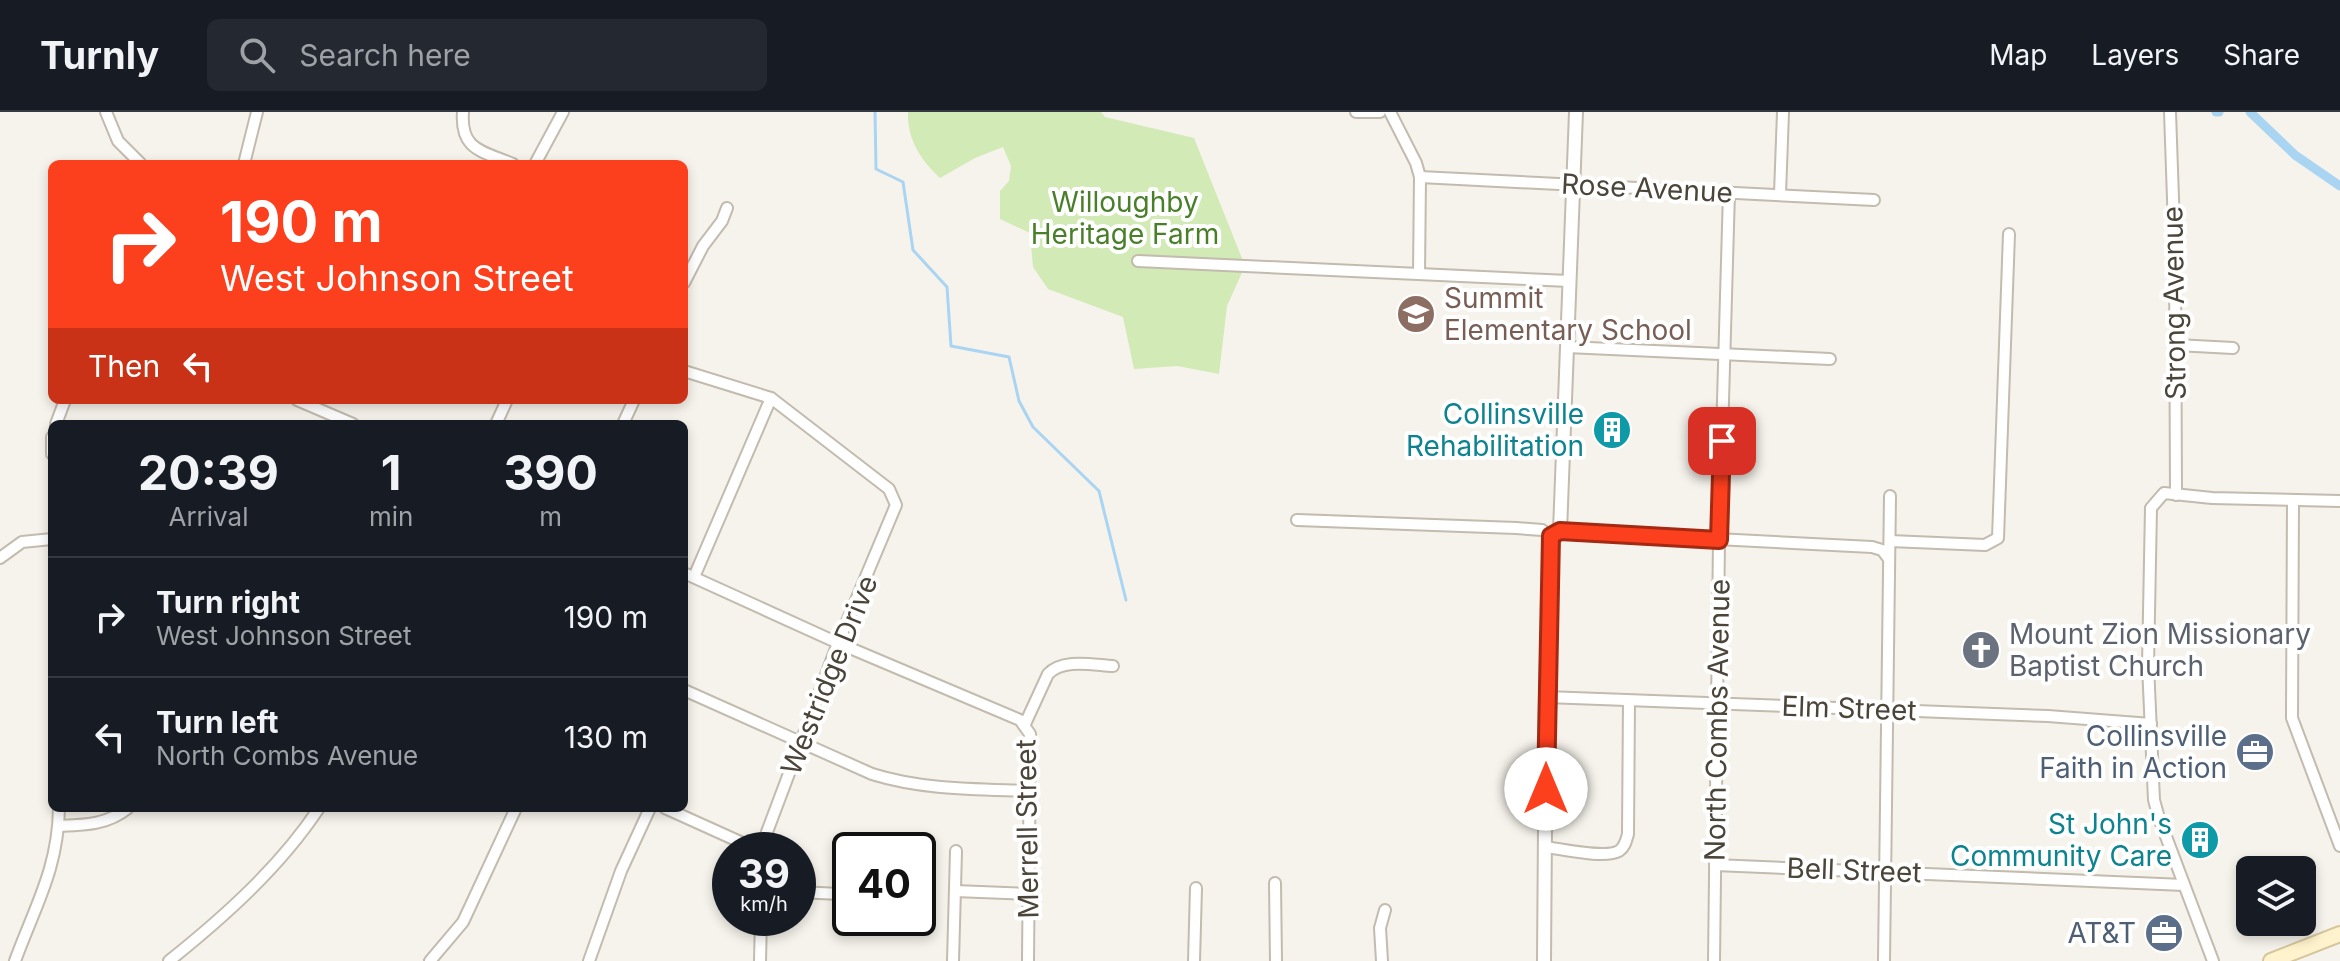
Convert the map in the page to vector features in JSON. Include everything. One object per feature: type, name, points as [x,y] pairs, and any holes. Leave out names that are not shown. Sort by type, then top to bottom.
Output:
[{"type":"main road","points":[[2271,961],[2340,934]]},
{"type":"street","points":[[106,112],[118,141],[137,160]]},
{"type":"street","points":[[245,160],[257,112]]},
{"type":"street","points":[[463,112],[463,134],[471,146],[504,160]]},
{"type":"street","points":[[537,160],[563,112]]},
{"type":"street","points":[[1356,112],[1380,112]]},
{"type":"street","points":[[1390,112],[1420,177],[1419,274]]},
{"type":"street","points":[[1544,961],[1546,697],[1567,347],[1576,112]]},
{"type":"street","points":[[1780,194],[1783,112]]},
{"type":"street","name":"Strong Avenue","points":[[2170,112],[2176,495]]},
{"type":"street","name":"Rose Avenue","points":[[1420,177],[1874,200]]},
{"type":"street","name":"North Combs Avenue","points":[[1714,961],[1719,540],[1729,192]]},
{"type":"street","points":[[688,275],[727,208]]},
{"type":"street","points":[[1890,541],[1985,545],[1994,542],[1999,533],[2009,234]]},
{"type":"street","points":[[1138,261],[1569,281]]},
{"type":"street","points":[[2176,345],[2233,348]]},
{"type":"street","points":[[1567,347],[1830,359]]},
{"type":"street","points":[[688,372],[771,398],[689,575],[1025,724]]},
{"type":"street","name":"Westridge Drive","points":[[767,832],[896,500],[889,489],[771,398]]},
{"type":"street","points":[[306,404],[344,420]]},
{"type":"street","points":[[2213,961],[2154,800],[2149,515],[2155,500],[2162,495],[2340,501]]},
{"type":"street","points":[[1884,961],[1890,496]]},
{"type":"street","points":[[2293,500],[2292,718],[2340,846]]},
{"type":"street","points":[[1297,520],[1872,547],[1882,550],[1889,559]]},
{"type":"street","points":[[0,558],[22,542],[48,539]]},
{"type":"street","name":"Merrell Street","points":[[1028,961],[1030,734],[1025,724],[1053,669],[1064,665],[1113,666]]},
{"type":"street","points":[[688,692],[872,774],[914,785],[1030,791]]},
{"type":"street","name":"Elm Street","points":[[1546,697],[2048,716],[2151,724]]},
{"type":"street","points":[[1545,847],[1601,854],[1616,853],[1625,845],[1628,834],[1629,701]]},
{"type":"street","points":[[15,961],[50,875],[59,812]]},
{"type":"street","points":[[59,826],[98,823],[122,812]]},
{"type":"street","points":[[169,961],[235,904],[290,847],[316,812]]},
{"type":"street","points":[[430,961],[463,922],[514,812]]},
{"type":"street","points":[[589,961],[621,871],[648,812]]},
{"type":"street","points":[[674,812],[719,832]]},
{"type":"street","points":[[953,961],[956,851]]},
{"type":"street","name":"Bell Street","points":[[1715,865],[2184,885]]},
{"type":"street","points":[[1275,883],[1276,961]]},
{"type":"street","points":[[1194,961],[1196,888]]},
{"type":"street","points":[[955,891],[1029,894]]},
{"type":"street","points":[[1382,961],[1380,928],[1385,910]]},
{"type":"street","points":[[760,961],[761,936]]},
{"type":"green space","name":"Willoughby Heritage Farm","points":[[908,112],[1101,112],[1105,117],[1194,138],[1245,266],[1227,306],[1219,374],[1177,366],[1134,369],[1123,317],[1048,289],[1033,267],[1030,233],[1000,219],[1000,191],[1009,181],[1011,166],[1003,147],[975,158],[940,178],[916,149]]},
{"type":"waterway","points":[[875,112],[876,169],[903,182],[913,250],[947,287],[951,346],[1009,357],[1019,401],[1033,427],[1099,491],[1126,600]]},
{"type":"waterway","points":[[2250,112],[2295,155],[2340,186]]},
{"type":"place","name":"Summit Elementary School","points":[[1416,314]]},
{"type":"place","name":"Collinsville Rehabilitation","points":[[1612,430]]},
{"type":"place","name":"Mount Zion Missionary Baptist Church","points":[[1981,650]]},
{"type":"place","name":"Collinsville Faith in Action","points":[[2255,752]]},
{"type":"place","name":"St John's Community Care","points":[[2200,840]]},
{"type":"place","name":"AT&T","points":[[2164,933]]},
{"type":"route","points":[[1546,789],[1551,536],[1560,531],[1719,540],[1722,441]]}]
